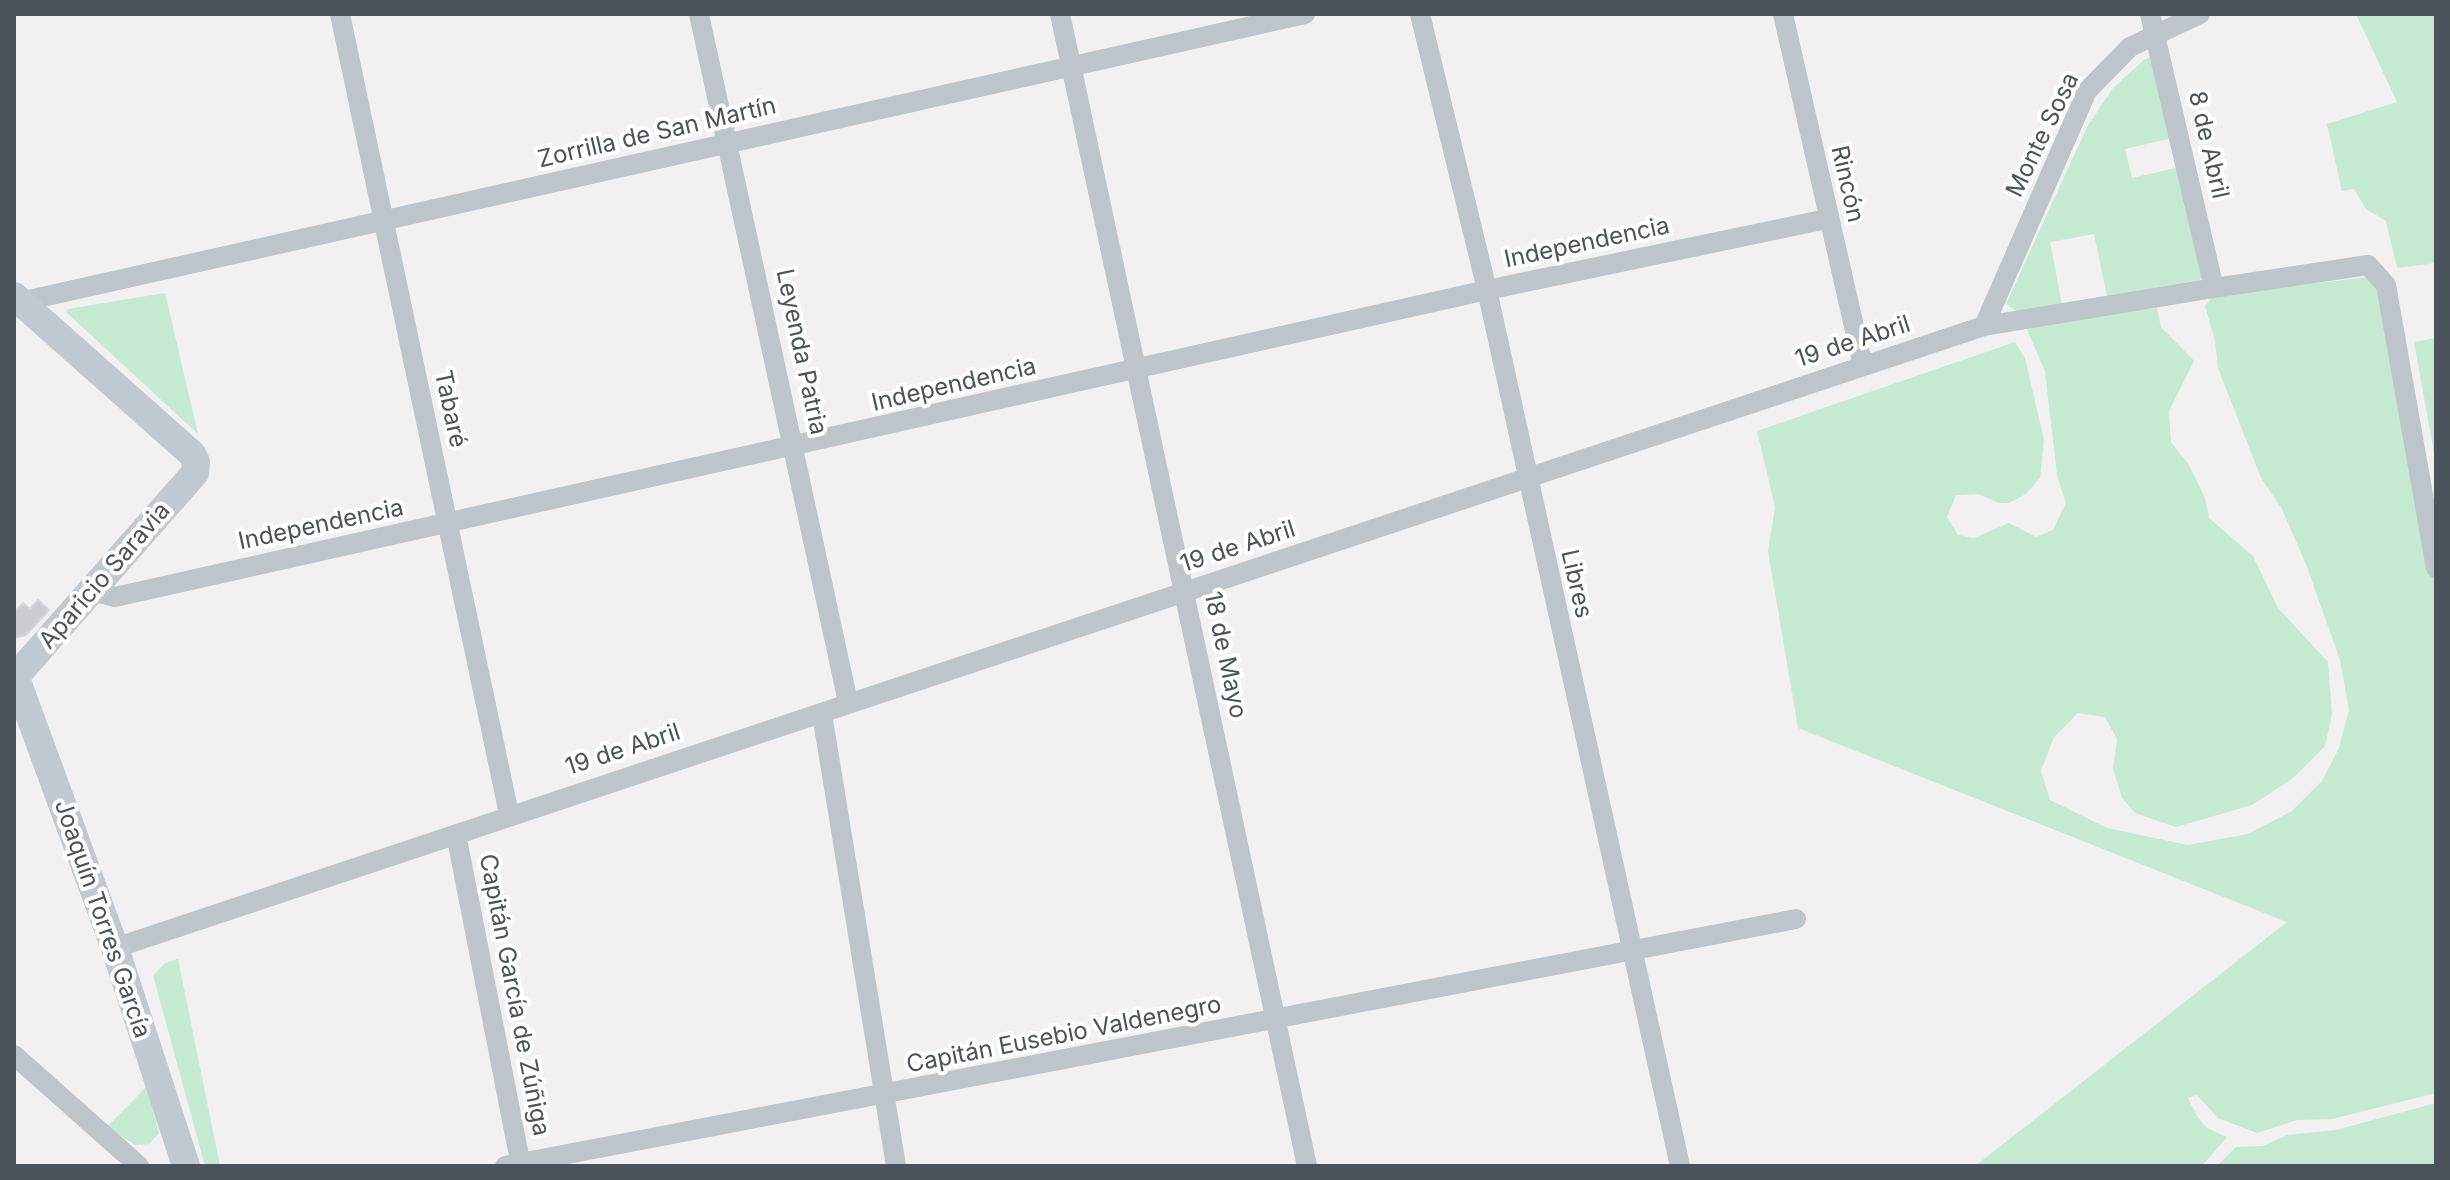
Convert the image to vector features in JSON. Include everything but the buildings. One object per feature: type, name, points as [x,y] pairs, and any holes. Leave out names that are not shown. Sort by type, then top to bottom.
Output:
[{"type":"street","name":"Tabaré","points":[[340,14],[509,814]]},
{"type":"street","name":"Leyenda Patria","points":[[699,14],[848,702]]},
{"type":"street","name":"18 de Mayo","points":[[1060,14],[1307,1166]]},
{"type":"street","name":"Zorrilla de San Martín","points":[[17,299],[385,221],[1305,14]]},
{"type":"street","name":"Libres","points":[[1420,14],[1487,290],[1526,480],[1680,1166]]},
{"type":"street","name":"Rincón","points":[[1783,14],[1827,219],[1863,366]]},
{"type":"street","name":"Monte Sosa","points":[[1984,326],[2087,91],[2153,24],[2200,14]]},
{"type":"street","name":"8 de Abril","points":[[2153,24],[2214,288]]},
{"type":"street","name":"Independencia","points":[[93,591],[115,597],[795,448],[1487,290],[1827,219]]},
{"type":"street","name":"19 de Abril","points":[[115,948],[509,814],[822,714],[848,702],[1984,326],[2214,288],[2368,265],[2386,285],[2436,568]]},
{"type":"street","name":"Aparicio Saravia","points":[[15,676],[195,473],[196,462],[192,454],[17,299]]},
{"type":"street","name":"Joaquín Torres García","points":[[15,676],[115,948],[186,1166]]},
{"type":"street","points":[[822,714],[896,1166]]},
{"type":"street","name":"Capitán García de Zúñiga","points":[[456,834],[516,1165]]},
{"type":"street","name":"Capitán Eusebio Valdenegro","points":[[516,1165],[1796,919]]},
{"type":"street","points":[[14,1055],[139,1166]]},
{"type":"green space","points":[[2356,14],[2436,14],[2436,263],[2397,268],[2386,221],[2366,209],[2354,189],[2342,191],[2327,124],[2397,102]]},
{"type":"green space","points":[[2159,53],[2181,136],[2125,149],[2132,178],[2188,165],[2210,269],[2200,280],[2107,296],[2094,234],[2050,242],[2062,304],[2018,312],[2006,304],[2087,127],[2113,88],[2144,60]]},
{"type":"green space","points":[[2369,277],[2385,285],[2436,522],[2436,1093],[2332,1119],[2297,1120],[2257,1133],[2218,1118],[2197,1095],[2188,1098],[2197,1116],[2207,1128],[2227,1137],[2202,1166],[1975,1166],[2287,922],[1798,728],[1768,551],[1775,507],[1757,431],[2015,342],[2025,358],[2044,440],[2040,478],[2026,494],[2009,503],[1999,503],[1978,494],[1956,495],[1947,517],[1958,535],[1974,538],[2009,523],[2036,537],[2053,530],[2066,503],[2057,475],[2045,371],[2027,330],[2045,319],[2157,308],[2161,327],[2194,361],[2169,411],[2171,442],[2189,465],[2205,498],[2209,518],[2253,556],[2278,608],[2328,662],[2332,714],[2325,746],[2292,779],[2252,805],[2176,827],[2135,813],[2122,798],[2113,769],[2117,739],[2105,717],[2078,713],[2054,737],[2041,771],[2050,800],[2107,828],[2188,845],[2248,834],[2292,811],[2322,781],[2339,748],[2349,710],[2340,660],[2307,567],[2282,509],[2261,478],[2218,368],[2215,341],[2205,306],[2214,295]]},
{"type":"green space","points":[[165,293],[198,434],[66,312],[68,309]]},
{"type":"green space","points":[[2436,338],[2436,464],[2414,342]]},
{"type":"green space","points":[[178,959],[220,1166],[205,1166],[153,975],[165,963]]},
{"type":"green space","points":[[147,1086],[159,1133],[149,1144],[135,1145],[107,1127]]},
{"type":"green space","points":[[2436,1103],[2436,1166],[2217,1166],[2236,1147],[2263,1146],[2287,1135],[2336,1130]]}]
